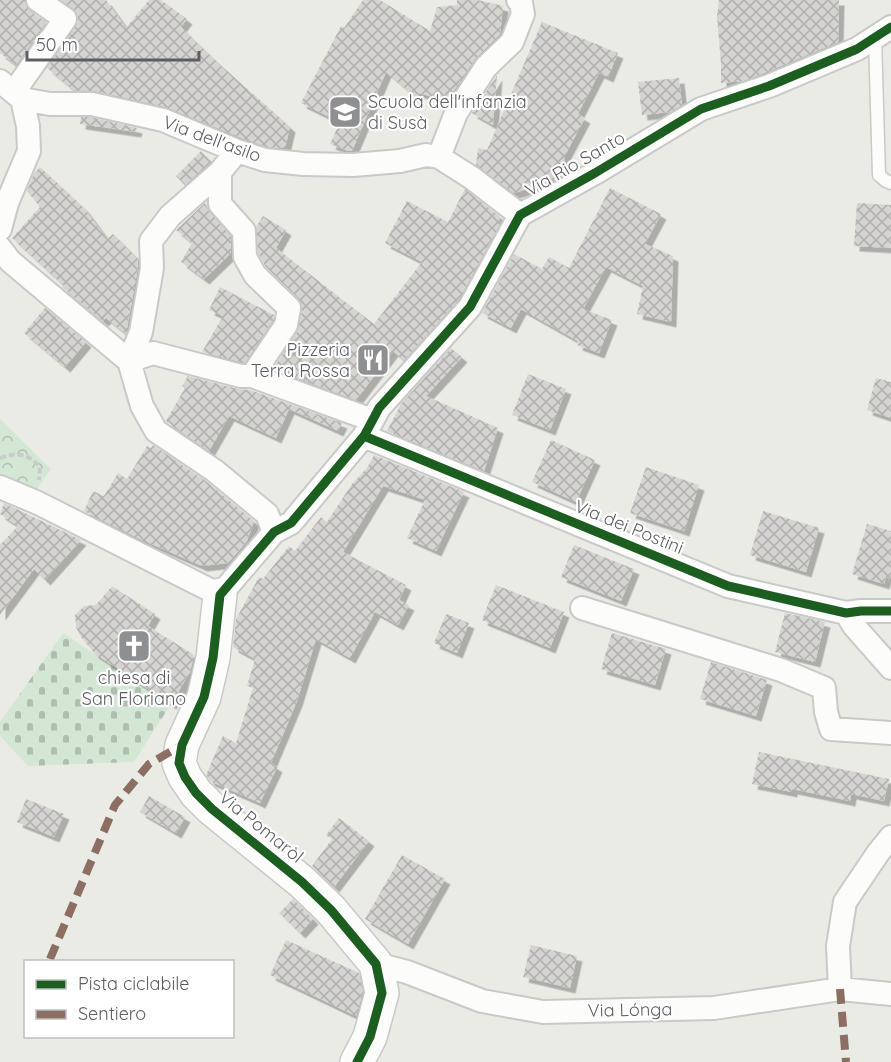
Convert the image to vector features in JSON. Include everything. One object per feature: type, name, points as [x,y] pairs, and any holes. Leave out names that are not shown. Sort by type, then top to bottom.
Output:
[{"type":"street","points":[[0,228],[7,203],[29,151],[28,126],[12,91],[64,19],[38,0]]},
{"type":"street","points":[[520,215],[440,157],[456,113],[486,67],[512,42],[523,14],[521,1]]},
{"type":"street","name":"Via Rio Santo","points":[[220,595],[274,532],[291,524],[368,428],[379,408],[470,307],[520,215],[596,173],[701,109],[769,86],[857,50],[883,32]]},
{"type":"street","name":"Via dell'asilo","points":[[12,91],[51,104],[92,104],[163,120],[237,151],[266,160],[303,164],[353,165],[400,161],[426,155],[440,157]]},
{"type":"street","points":[[129,361],[141,332],[152,268],[151,241],[170,216],[220,172],[237,151]]},
{"type":"street","points":[[220,172],[220,204],[243,231],[245,257],[255,275],[289,308],[286,325],[252,375]]},
{"type":"street","points":[[0,248],[10,261],[129,361],[142,406],[156,431],[215,471],[267,514],[274,532]]},
{"type":"street","name":"Via dei Postini","points":[[129,361],[153,353],[241,376],[252,375],[728,586],[846,613],[891,610]]},
{"type":"street","points":[[0,487],[38,502],[220,595]]},
{"type":"street","name":"Via Pomaròl","points":[[220,595],[213,658],[204,697],[182,745],[179,763],[196,794],[310,889],[331,910],[376,964],[382,993],[370,1036],[357,1062]]},
{"type":"street","points":[[582,608],[781,670],[824,688],[826,712],[831,729],[891,733]]},
{"type":"street","points":[[846,613],[854,626],[891,668]]},
{"type":"street","points":[[840,989],[838,946],[845,902],[891,837]]},
{"type":"street","name":"Via Lónga","points":[[376,964],[407,972],[482,1001],[543,1012],[714,1008],[840,989],[891,994]]},
{"type":"lane","points":[[883,32],[879,175],[891,183]]},
{"type":"path","points":[[0,458],[18,453],[31,458],[40,467],[41,474],[35,485]]},
{"type":"green space","points":[[0,419],[51,469],[32,496],[0,479]]},
{"type":"green space","points":[[63,633],[171,704],[134,762],[28,766],[0,736],[0,722]]},
{"type":"building","points":[[0,0],[25,0],[30,11],[46,22],[16,65],[0,53]]},
{"type":"building","points":[[61,0],[106,0],[126,28],[149,0],[161,0],[187,19],[181,27],[290,127],[285,148],[268,147],[166,107],[95,91],[74,90],[47,68],[78,21],[77,13]]},
{"type":"building","points":[[363,0],[380,0],[430,31],[437,7],[457,5],[457,0],[478,0],[503,6],[500,34],[475,59],[447,101],[419,93],[417,98],[386,72],[352,151],[348,151],[330,144],[340,122],[301,103],[341,26],[344,28]]},
{"type":"building","points":[[719,0],[839,0],[838,42],[743,81],[721,83],[717,17]]},
{"type":"building","points":[[542,22],[618,53],[608,77],[599,73],[578,114],[585,118],[564,157],[565,174],[551,182],[514,193],[476,165],[478,148],[487,150]]},
{"type":"building","points":[[497,75],[493,125],[472,113]]},
{"type":"building","points":[[679,78],[682,105],[670,112],[642,115],[638,82]]},
{"type":"building","points":[[81,117],[137,128],[136,132],[80,124]]},
{"type":"building","points":[[201,151],[211,162],[185,185],[176,176]]},
{"type":"building","points":[[40,167],[84,208],[107,239],[113,234],[138,259],[126,334],[106,318],[103,321],[62,287],[64,286],[12,238],[40,207],[27,191],[34,173]]},
{"type":"building","points":[[610,188],[661,214],[645,244],[673,256],[671,322],[637,314],[643,286],[606,267],[583,309],[612,320],[599,353],[577,345],[578,341],[521,309],[511,328],[482,313],[514,254],[542,269],[549,257],[569,268]]},
{"type":"building","points":[[465,189],[499,216],[500,224],[459,299],[404,360],[393,351],[356,400],[273,369],[297,332],[302,310],[299,299],[266,267],[258,253],[256,227],[263,216],[286,230],[276,248],[374,324],[422,262],[385,243],[407,201],[448,222]]},
{"type":"building","points":[[205,203],[210,213],[231,236],[231,253],[204,279],[181,262],[192,243],[176,230]]},
{"type":"building","points":[[857,203],[891,205],[891,248],[854,246]]},
{"type":"building","points":[[220,287],[274,315],[245,363],[202,352],[223,316],[209,310]]},
{"type":"building","points":[[45,308],[86,342],[65,367],[24,333]]},
{"type":"building","points":[[451,348],[462,357],[426,396],[498,428],[484,471],[387,431],[401,404]]},
{"type":"building","points":[[528,374],[566,389],[550,430],[512,415]]},
{"type":"building","points":[[188,376],[250,390],[342,423],[338,431],[289,409],[276,438],[229,416],[209,451],[166,421],[185,388],[182,386]]},
{"type":"building","points":[[876,378],[891,382],[891,418],[867,410]]},
{"type":"building","points":[[551,440],[595,460],[576,502],[532,482]]},
{"type":"building","points":[[153,445],[207,482],[254,521],[247,541],[228,563],[202,566],[84,511],[93,491],[104,496],[118,473],[127,479],[147,446],[151,448]]},
{"type":"building","points":[[374,455],[464,492],[436,551],[407,538],[425,500],[383,486],[343,552],[406,585],[399,600],[409,605],[398,625],[375,612],[350,658],[316,639],[297,701],[271,763],[277,767],[260,803],[210,781],[206,775],[223,736],[236,743],[253,688],[247,686],[255,659],[233,647],[236,619],[259,577],[263,579],[289,546],[295,551],[321,517],[327,522]]},
{"type":"building","points":[[646,467],[699,485],[684,531],[630,513]]},
{"type":"building","points":[[4,503],[81,540],[45,580],[34,569],[0,615],[0,545],[18,526],[0,514]]},
{"type":"building","points":[[763,511],[819,528],[806,572],[750,555]]},
{"type":"building","points":[[867,524],[891,531],[891,579],[886,577],[884,584],[852,574]]},
{"type":"building","points":[[574,545],[634,569],[621,601],[561,577]]},
{"type":"building","points":[[496,585],[564,612],[550,648],[482,620]]},
{"type":"building","name":"chiesa di San Floriano","points":[[112,586],[155,614],[148,626],[194,655],[190,672],[171,704],[95,654],[76,627],[75,615],[84,606],[96,605]]},
{"type":"building","points":[[785,613],[825,622],[815,662],[775,652]]},
{"type":"building","points":[[446,614],[469,623],[457,653],[434,643]]},
{"type":"building","points":[[612,633],[666,649],[655,685],[601,669]]},
{"type":"building","points":[[711,662],[767,680],[756,716],[700,699]]},
{"type":"building","points":[[759,752],[889,779],[884,801],[851,794],[850,801],[792,789],[792,792],[752,784]]},
{"type":"building","points":[[149,796],[185,817],[176,833],[140,812]]},
{"type":"building","points":[[26,799],[64,814],[54,837],[17,822]]},
{"type":"building","points":[[339,818],[369,841],[334,887],[312,866],[332,839],[326,835]]},
{"type":"building","points":[[402,855],[445,879],[408,944],[365,919]]},
{"type":"building","points":[[293,899],[313,919],[300,933],[279,913]]},
{"type":"building","points":[[286,940],[359,973],[363,992],[356,1016],[270,975]]},
{"type":"building","points":[[531,945],[577,956],[570,988],[523,977]]},
{"type":"marked path","points":[[50,959],[115,805],[149,764],[182,745]]},
{"type":"marked path","points":[[840,989],[846,1062]]},
{"type":"cycle path","points":[[357,1062],[370,1037],[382,993],[376,964],[331,910],[302,882],[212,809],[196,793],[179,763],[182,745],[204,697],[213,658],[220,595],[274,532],[291,523],[364,436],[379,408],[470,307],[520,215],[701,109],[769,86],[857,49],[891,27]]},
{"type":"cycle path","points":[[364,436],[728,586],[846,613],[891,611]]},
{"type":"place","name":"Scuola dell'infanzia di Susà","points":[[345,112]]},
{"type":"place","name":"Pizzeria Terra Rossa","points":[[373,360]]},
{"type":"place","name":"chiesa di San Floriano","points":[[134,646]]}]
